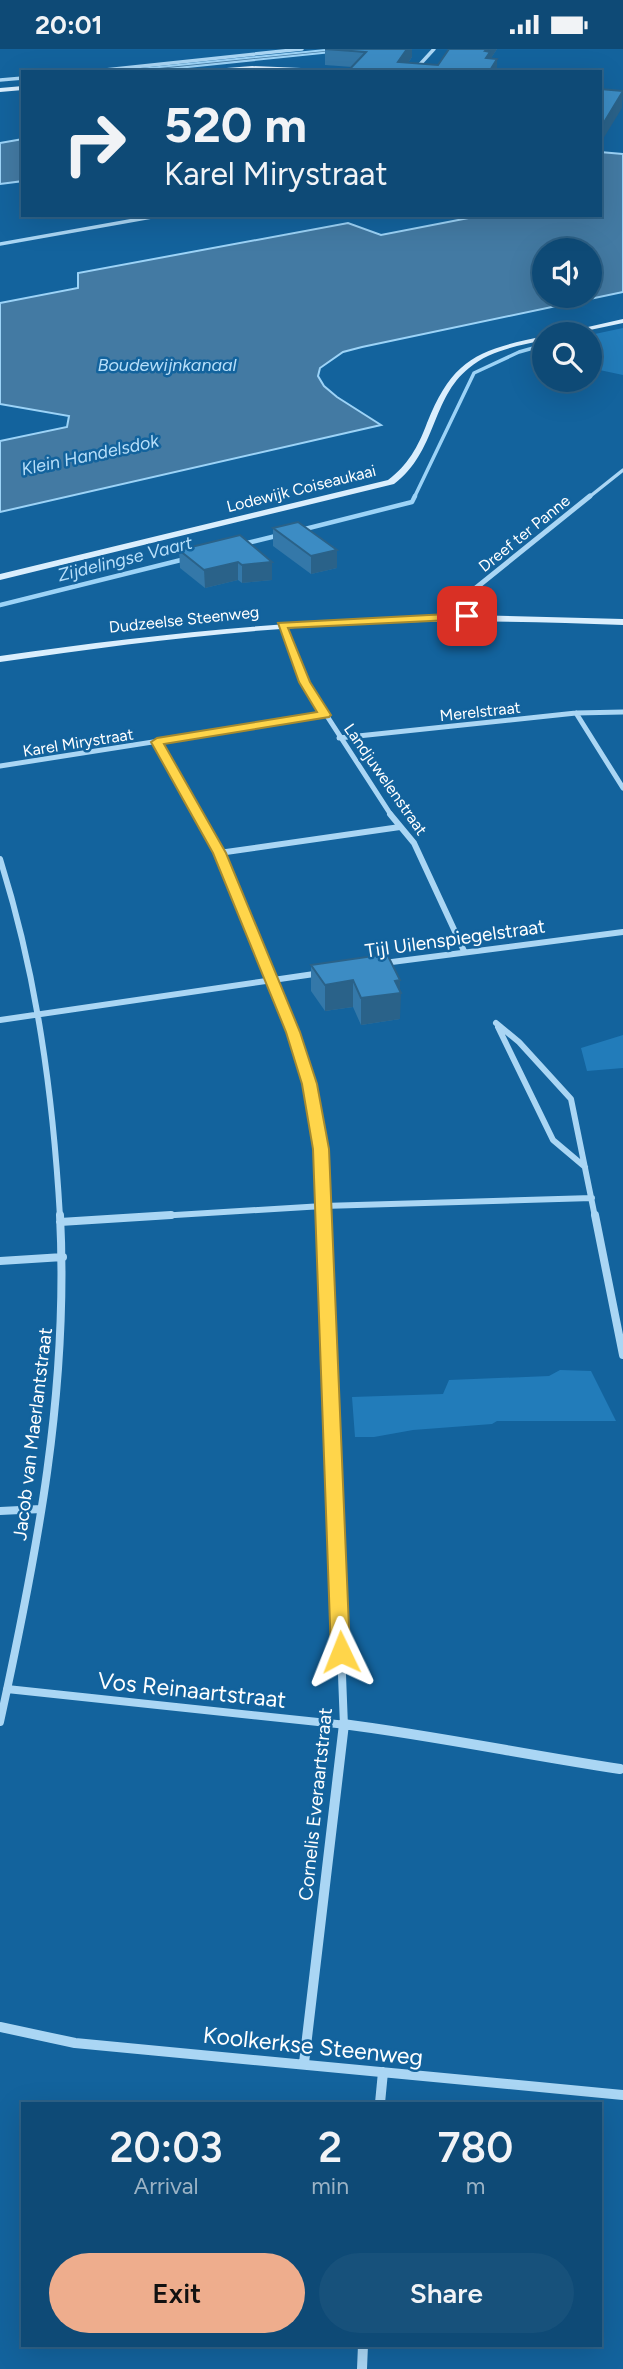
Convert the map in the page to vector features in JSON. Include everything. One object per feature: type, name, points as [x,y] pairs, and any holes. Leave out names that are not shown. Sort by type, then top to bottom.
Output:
[{"type":"street","points":[[105,70],[302,49]]},
{"type":"street","points":[[415,70],[434,49]]},
{"type":"street","points":[[215,70],[300,70]]},
{"type":"street","points":[[0,81],[21,78]]},
{"type":"street","points":[[0,90],[21,88]]},
{"type":"street","points":[[0,244],[152,217]]},
{"type":"street","points":[[602,325],[623,321]]},
{"type":"street","name":"Lodewijk Coiseaukaai","points":[[0,577],[391,482],[409,469],[438,404],[459,371],[494,351],[532,341]]},
{"type":"street","name":"Dreef ter Panne","points":[[441,616],[623,470]]},
{"type":"street","name":"Dudzeelse Steenweg","points":[[0,659],[111,642],[282,625],[441,616],[623,622]]},
{"type":"street","name":"Landjuwelenstraat","points":[[282,625],[305,682],[339,738],[414,843],[464,951]]},
{"type":"street","name":"Merelstraat","points":[[339,738],[576,713],[623,712]]},
{"type":"street","points":[[576,713],[623,788]]},
{"type":"street","name":"Karel Mirystraat","points":[[0,766],[325,715]]},
{"type":"street","name":"Cornelis Everaartstraat","points":[[157,742],[219,853],[272,980],[309,1084],[321,1149],[344,1724],[304,2063]]},
{"type":"street","points":[[219,853],[400,827]]},
{"type":"street","name":"Jacob van Maerlantstraat","points":[[0,859],[3,879],[29,957],[39,1014],[58,1145],[63,1257],[60,1362],[41,1509],[0,1722]]},
{"type":"street","name":"Tijl Uilenspiegelstraat","points":[[382,963],[623,932]]},
{"type":"street","points":[[0,1020],[327,972]]},
{"type":"street","points":[[585,1167],[553,1140],[496,1023],[519,1042],[571,1099],[619,1317],[623,1355]]},
{"type":"street","points":[[60,1222],[323,1206],[592,1198]]},
{"type":"street","points":[[0,1261],[63,1257]]},
{"type":"street","points":[[0,1511],[41,1509]]},
{"type":"street","name":"Vos Reinaartstraat","points":[[7,1689],[344,1724],[440,1737],[475,1747],[620,1769]]},
{"type":"street","name":"Koolkerkse Steenweg","points":[[0,2027],[75,2043],[623,2095]]},
{"type":"street","points":[[380,2102],[383,2072]]},
{"type":"street","points":[[362,2369],[363,2347]]},
{"type":"shaded area","points":[[623,328],[623,375],[602,371],[602,332]]},
{"type":"shaded area","points":[[623,1035],[623,1068],[587,1071],[581,1048]]},
{"type":"shaded area","points":[[560,1370],[591,1371],[616,1421],[497,1421],[492,1424],[355,1437],[352,1397],[443,1394],[449,1380],[549,1376]]},
{"type":"water","points":[[335,49],[361,49],[158,70],[130,70]]},
{"type":"water","points":[[21,139],[21,181],[0,184],[0,143]]},
{"type":"water","name":"Boudewijnkanaal","points":[[602,152],[623,154],[623,292],[602,296],[602,238],[532,238],[532,308],[547,308],[343,352],[320,368],[318,376],[324,386],[381,425],[0,512],[0,441],[67,427],[69,416],[0,404],[0,303],[78,288],[78,273],[348,223],[381,235],[474,217],[602,217]]},
{"type":"building","points":[[325,49],[407,49],[398,62],[438,65],[449,49],[487,49],[485,51],[490,52],[486,58],[497,59],[490,70],[349,70],[366,52]]},
{"type":"building","points":[[602,89],[623,91],[602,126]]},
{"type":"building","points":[[298,522],[337,550],[311,556],[273,528]]},
{"type":"building","points":[[240,535],[272,562],[242,565],[238,562],[204,570],[179,550]]},
{"type":"building","points":[[387,954],[400,980],[395,981],[401,993],[361,998],[353,980],[325,985],[311,965]]},
{"type":"waterway","name":"Zijdelingse Vaart","points":[[414,498],[474,373],[532,348]]},
{"type":"waterway","name":"Zijdelingse Vaart","points":[[301,530],[412,502],[414,498]]},
{"type":"waterway","name":"Zijdelingse Vaart","points":[[243,544],[280,535]]},
{"type":"waterway","name":"Zijdelingse Vaart","points":[[0,605],[185,559]]},
{"type":"route","points":[[341,1652],[321,1149],[309,1084],[293,1032],[219,853],[157,742],[325,715],[305,682],[282,625],[467,616]]},
{"type":"water label","name":"Klein Handelsdok","points":[[90,455]]}]
